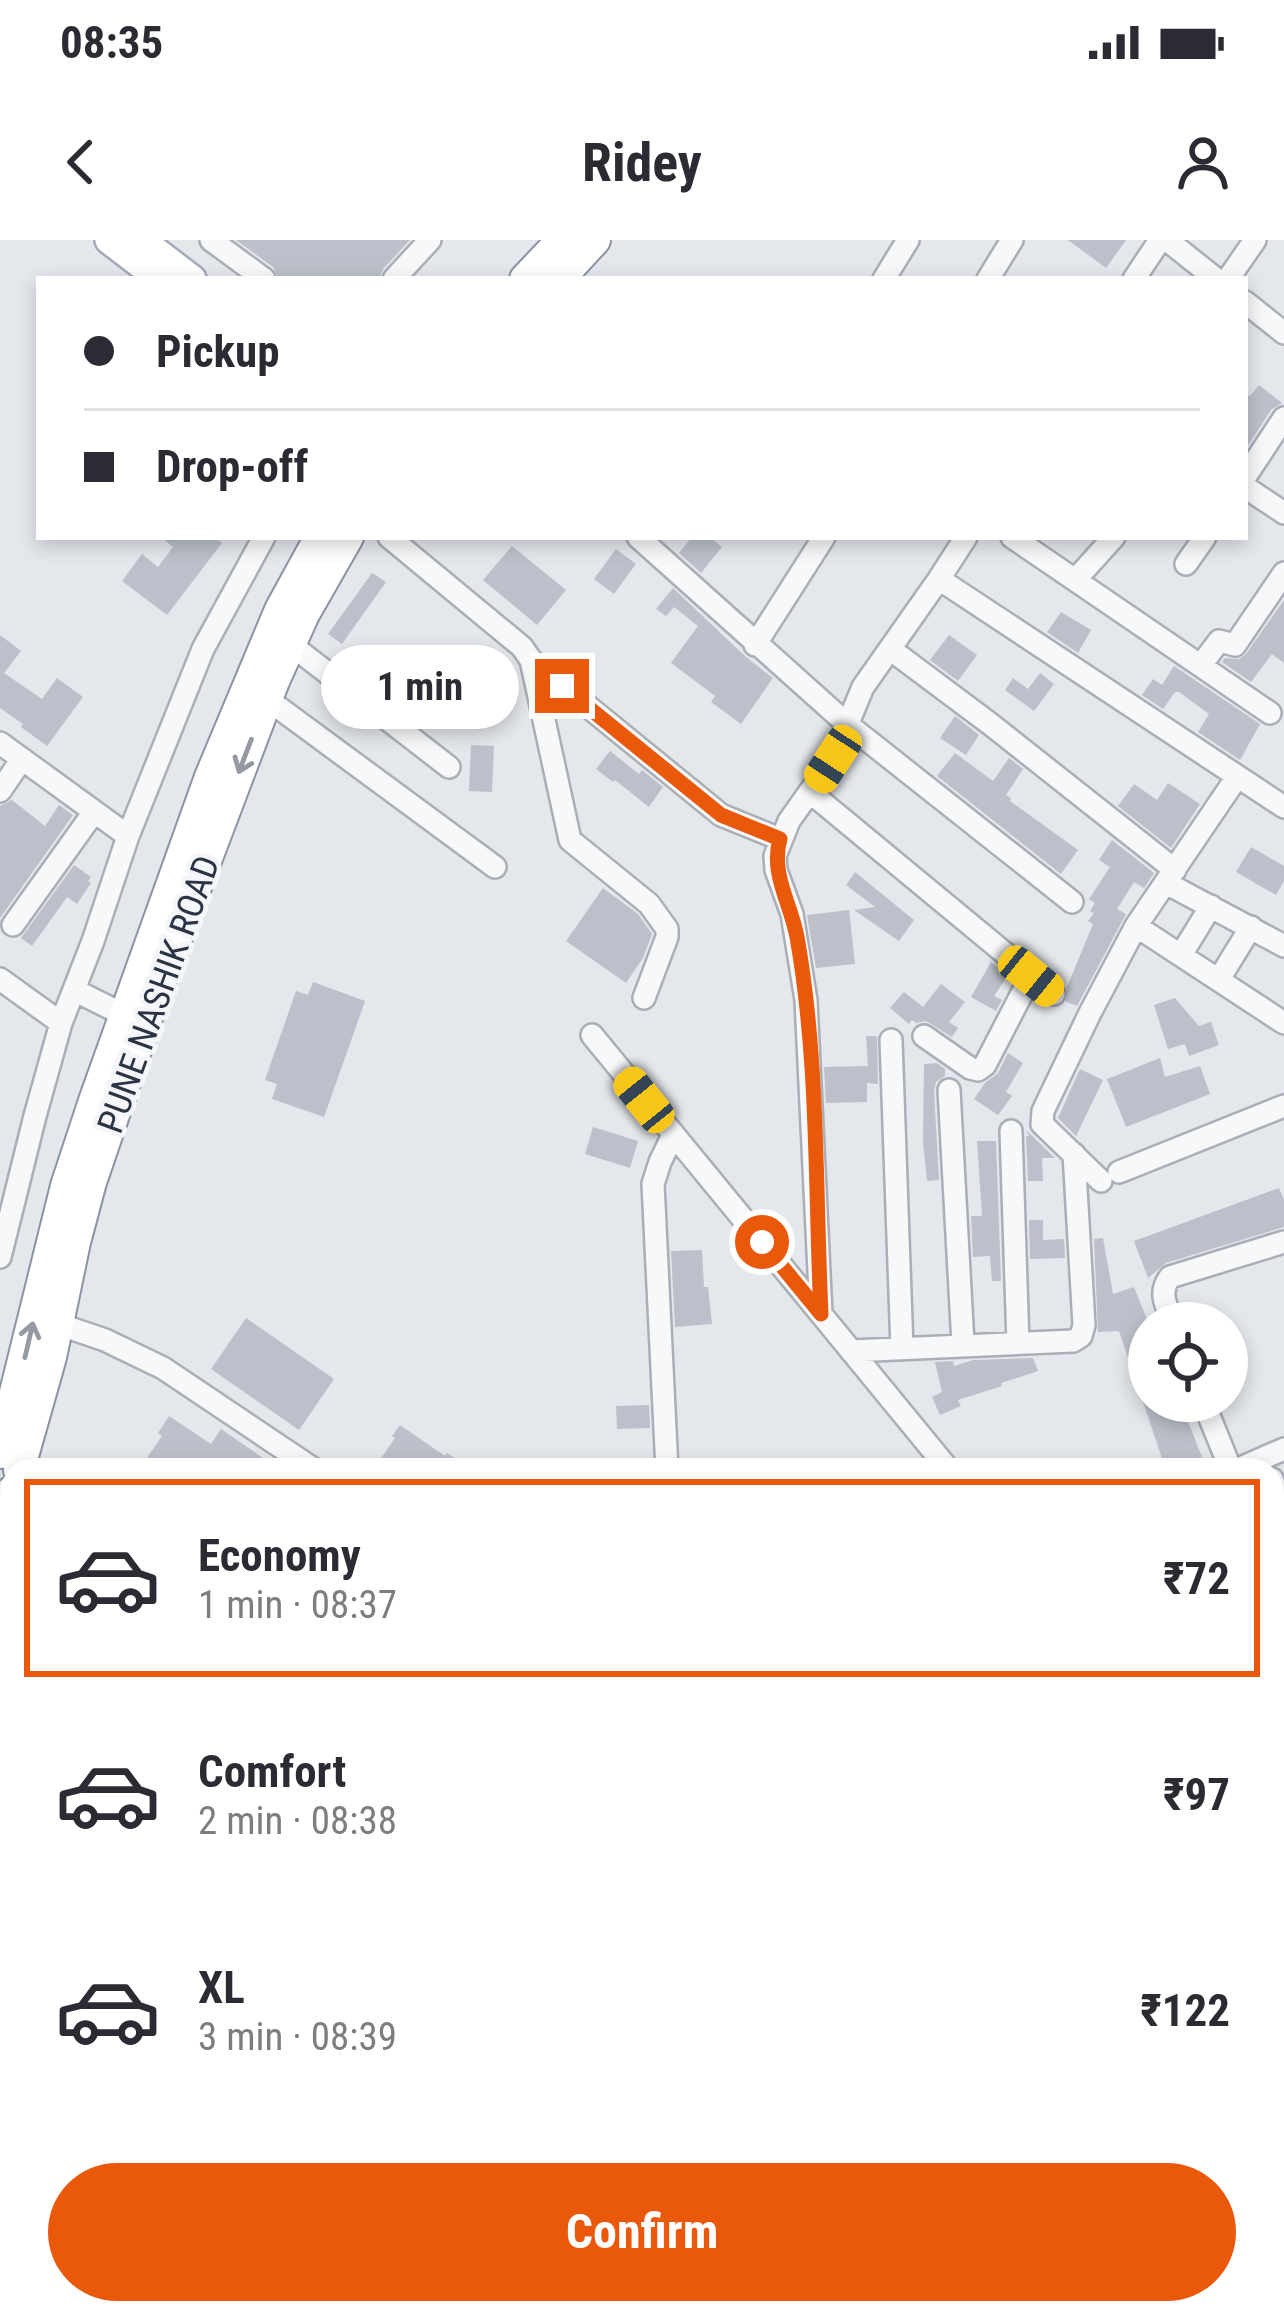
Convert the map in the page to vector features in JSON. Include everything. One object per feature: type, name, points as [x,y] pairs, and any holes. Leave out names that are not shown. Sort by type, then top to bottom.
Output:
[{"type":"highway","points":[[528,276],[562,240]]},
{"type":"highway","points":[[562,276],[595,240]]},
{"type":"highway","name":"PUNE NASHIK ROAD","points":[[0,1453],[66,1186],[124,1016],[250,676],[318,540]]},
{"type":"highway","name":"PUNE NASHIK ROAD","points":[[23,1458],[92,1181],[151,1006],[290,644],[347,540]]},
{"type":"main road","points":[[109,240],[156,276]]},
{"type":"main road","points":[[141,240],[188,276]]},
{"type":"street","points":[[212,240],[260,276]]},
{"type":"street","points":[[397,276],[430,240]]},
{"type":"street","points":[[886,276],[908,240]]},
{"type":"street","points":[[990,276],[1012,240]]},
{"type":"street","points":[[1136,276],[1163,240],[1212,276]]},
{"type":"street","points":[[1230,276],[1255,240]]},
{"type":"street","points":[[1252,307],[1284,333]]},
{"type":"street","points":[[1248,472],[1284,418]]},
{"type":"street","points":[[1248,489],[1284,513]]},
{"type":"street","points":[[0,1257],[62,1023],[128,836],[203,649],[262,540]]},
{"type":"street","points":[[392,540],[721,815],[780,839]]},
{"type":"street","points":[[641,540],[847,724],[1072,902]]},
{"type":"street","points":[[755,645],[822,540]]},
{"type":"street","points":[[821,1314],[806,1000],[792,914],[775,856],[789,821],[833,759],[863,687],[964,540]]},
{"type":"street","points":[[1017,540],[1270,712]]},
{"type":"street","points":[[1076,579],[1111,540]]},
{"type":"street","points":[[1186,564],[1202,540]]},
{"type":"street","points":[[1201,665],[1219,640],[1235,645],[1284,573]]},
{"type":"street","points":[[939,579],[1284,807]]},
{"type":"street","points":[[290,644],[449,767]]},
{"type":"street","points":[[890,649],[989,723],[1210,907],[1284,946]]},
{"type":"street","points":[[531,660],[570,840],[649,904],[667,929],[668,938],[644,998]]},
{"type":"street","points":[[267,699],[495,867]]},
{"type":"street","points":[[0,743],[128,836]]},
{"type":"street","points":[[0,791],[22,759]]},
{"type":"street","points":[[1237,777],[1136,926],[1090,1012],[1043,1111],[1042,1124],[1074,1154],[1111,1176],[1284,1106]]},
{"type":"street","points":[[811,794],[1054,994]]},
{"type":"street","points":[[13,926],[94,812]]},
{"type":"street","points":[[1181,955],[1210,907]]},
{"type":"street","points":[[1136,926],[1284,1023]]},
{"type":"street","points":[[1220,979],[1251,927]]},
{"type":"street","points":[[924,1036],[978,1070],[985,1065],[1031,976]]},
{"type":"street","points":[[0,979],[62,1023]]},
{"type":"street","points":[[74,990],[124,1016]]},
{"type":"street","points":[[592,1035],[939,1458]]},
{"type":"street","points":[[891,1040],[902,1348]]},
{"type":"street","points":[[949,1090],[963,1344]]},
{"type":"street","points":[[1011,1131],[1018,1343]]},
{"type":"street","points":[[666,1458],[653,1184],[673,1135]]},
{"type":"street","points":[[851,1351],[1073,1341],[1082,1336],[1074,1154]]},
{"type":"street","points":[[1164,1302],[1163,1286],[1170,1277],[1284,1242]]},
{"type":"street","points":[[58,1324],[163,1368],[297,1458]]},
{"type":"street","points":[[1213,1422],[1228,1458]]},
{"type":"building","points":[[236,240],[410,240],[380,276],[278,276],[273,267]]},
{"type":"building","points":[[1068,240],[1126,240],[1106,268]]},
{"type":"building","points":[[1259,385],[1282,403],[1271,410],[1248,445],[1248,395]]},
{"type":"building","points":[[165,540],[222,543],[167,615],[122,581],[142,554],[158,567],[173,547]]},
{"type":"building","points":[[690,540],[714,540],[722,547],[701,573],[679,553]]},
{"type":"building","points":[[512,546],[566,590],[537,625],[483,580]]},
{"type":"building","points":[[616,549],[636,564],[614,594],[594,579]]},
{"type":"building","points":[[372,573],[386,582],[342,644],[328,634]]},
{"type":"building","points":[[673,588],[773,678],[741,724],[711,702],[715,696],[671,663],[698,626],[674,607],[666,616],[656,609]]},
{"type":"building","points":[[1284,600],[1284,663],[1272,654],[1251,682],[1222,662],[1246,654]]},
{"type":"building","points":[[1061,612],[1091,630],[1078,653],[1047,632]]},
{"type":"building","points":[[0,635],[21,651],[4,673],[42,699],[57,678],[83,697],[47,746],[0,708]]},
{"type":"building","points":[[949,635],[977,655],[958,681],[930,660]]},
{"type":"building","points":[[1174,666],[1260,724],[1240,760],[1198,732],[1209,714],[1179,692],[1163,709],[1142,695],[1153,679],[1162,685]]},
{"type":"building","points":[[1040,673],[1054,684],[1034,711],[1005,690],[1013,678],[1028,689]]},
{"type":"building","points":[[955,716],[979,735],[966,755],[940,738]]},
{"type":"building","points":[[471,745],[494,746],[492,792],[469,791]]},
{"type":"building","points":[[610,751],[663,787],[649,807],[596,769]]},
{"type":"building","points":[[955,753],[993,781],[1009,758],[1023,769],[1006,795],[1078,850],[1061,874],[937,776]]},
{"type":"building","points":[[1168,783],[1200,804],[1171,848],[1118,806],[1134,784],[1157,800]]},
{"type":"building","points":[[12,800],[45,826],[59,805],[73,815],[0,918],[0,806]]},
{"type":"building","points":[[1112,840],[1154,873],[1144,888],[1134,882],[1117,909],[1126,914],[1077,1006],[1066,1002],[1067,987],[1093,924],[1088,921],[1095,903],[1089,899],[1110,867],[1099,860]]},
{"type":"building","points":[[1251,847],[1284,866],[1284,881],[1276,895],[1236,872]]},
{"type":"building","points":[[74,865],[91,877],[91,883],[77,904],[67,897],[32,946],[21,938]]},
{"type":"building","points":[[855,872],[914,920],[899,941],[854,910],[875,907],[846,885]]},
{"type":"building","points":[[603,888],[638,914],[652,934],[626,983],[566,941]]},
{"type":"building","points":[[849,910],[855,964],[816,968],[807,915]]},
{"type":"building","points":[[991,962],[1008,975],[994,996],[1002,1000],[996,1011],[971,997]]},
{"type":"building","points":[[313,982],[365,1001],[324,1117],[272,1099],[277,1084],[265,1080],[296,991],[308,995]]},
{"type":"building","points":[[941,984],[965,1002],[949,1022],[958,1028],[952,1037],[926,1021],[909,1024],[890,1008],[904,992],[923,1007]]},
{"type":"building","points":[[1175,998],[1199,1026],[1211,1022],[1219,1045],[1189,1056],[1185,1044],[1168,1049],[1154,1005]]},
{"type":"building","points":[[866,1036],[877,1036],[878,1084],[867,1083],[867,1102],[826,1103],[824,1067],[868,1066]]},
{"type":"building","points":[[1008,1053],[1023,1063],[1006,1092],[1012,1096],[998,1115],[974,1099],[998,1073]]},
{"type":"building","points":[[1160,1058],[1165,1077],[1200,1066],[1210,1094],[1126,1127],[1107,1079]]},
{"type":"building","points":[[937,1063],[945,1069],[934,1091],[939,1180],[927,1181],[924,1064]]},
{"type":"building","points":[[1080,1069],[1103,1080],[1076,1136],[1058,1118]]},
{"type":"building","points":[[593,1127],[638,1141],[630,1168],[585,1154]]},
{"type":"building","points":[[1026,1130],[1055,1158],[1042,1158],[1043,1181],[1028,1181]]},
{"type":"building","points":[[977,1141],[996,1141],[1001,1281],[992,1281],[990,1256],[973,1257],[971,1216],[982,1216]]},
{"type":"building","points":[[1279,1188],[1284,1227],[1166,1263],[1148,1278],[1134,1241]]},
{"type":"building","points":[[1029,1220],[1043,1220],[1043,1240],[1064,1239],[1065,1258],[1030,1259]]},
{"type":"building","points":[[1103,1238],[1113,1294],[1134,1287],[1140,1302],[1128,1302],[1128,1358],[1119,1331],[1098,1332],[1094,1239]]},
{"type":"building","points":[[702,1250],[712,1324],[675,1327],[671,1251]]},
{"type":"building","points":[[246,1318],[334,1379],[299,1430],[211,1369]]},
{"type":"building","points":[[1033,1358],[1038,1371],[958,1400],[961,1406],[940,1415],[932,1397],[942,1392],[935,1362],[953,1361],[954,1366],[973,1360]]},
{"type":"building","points":[[649,1405],[650,1428],[617,1429],[616,1406]]},
{"type":"building","points":[[169,1416],[211,1444],[221,1429],[263,1458],[147,1458],[162,1436],[158,1433]]},
{"type":"building","points":[[1150,1422],[1188,1422],[1202,1458],[1162,1458]]},
{"type":"building","points":[[400,1425],[454,1458],[381,1458]]},
{"type":"route","points":[[562,686],[721,815],[780,839],[776,870],[792,914],[806,1000],[821,1314],[762,1242]]}]
